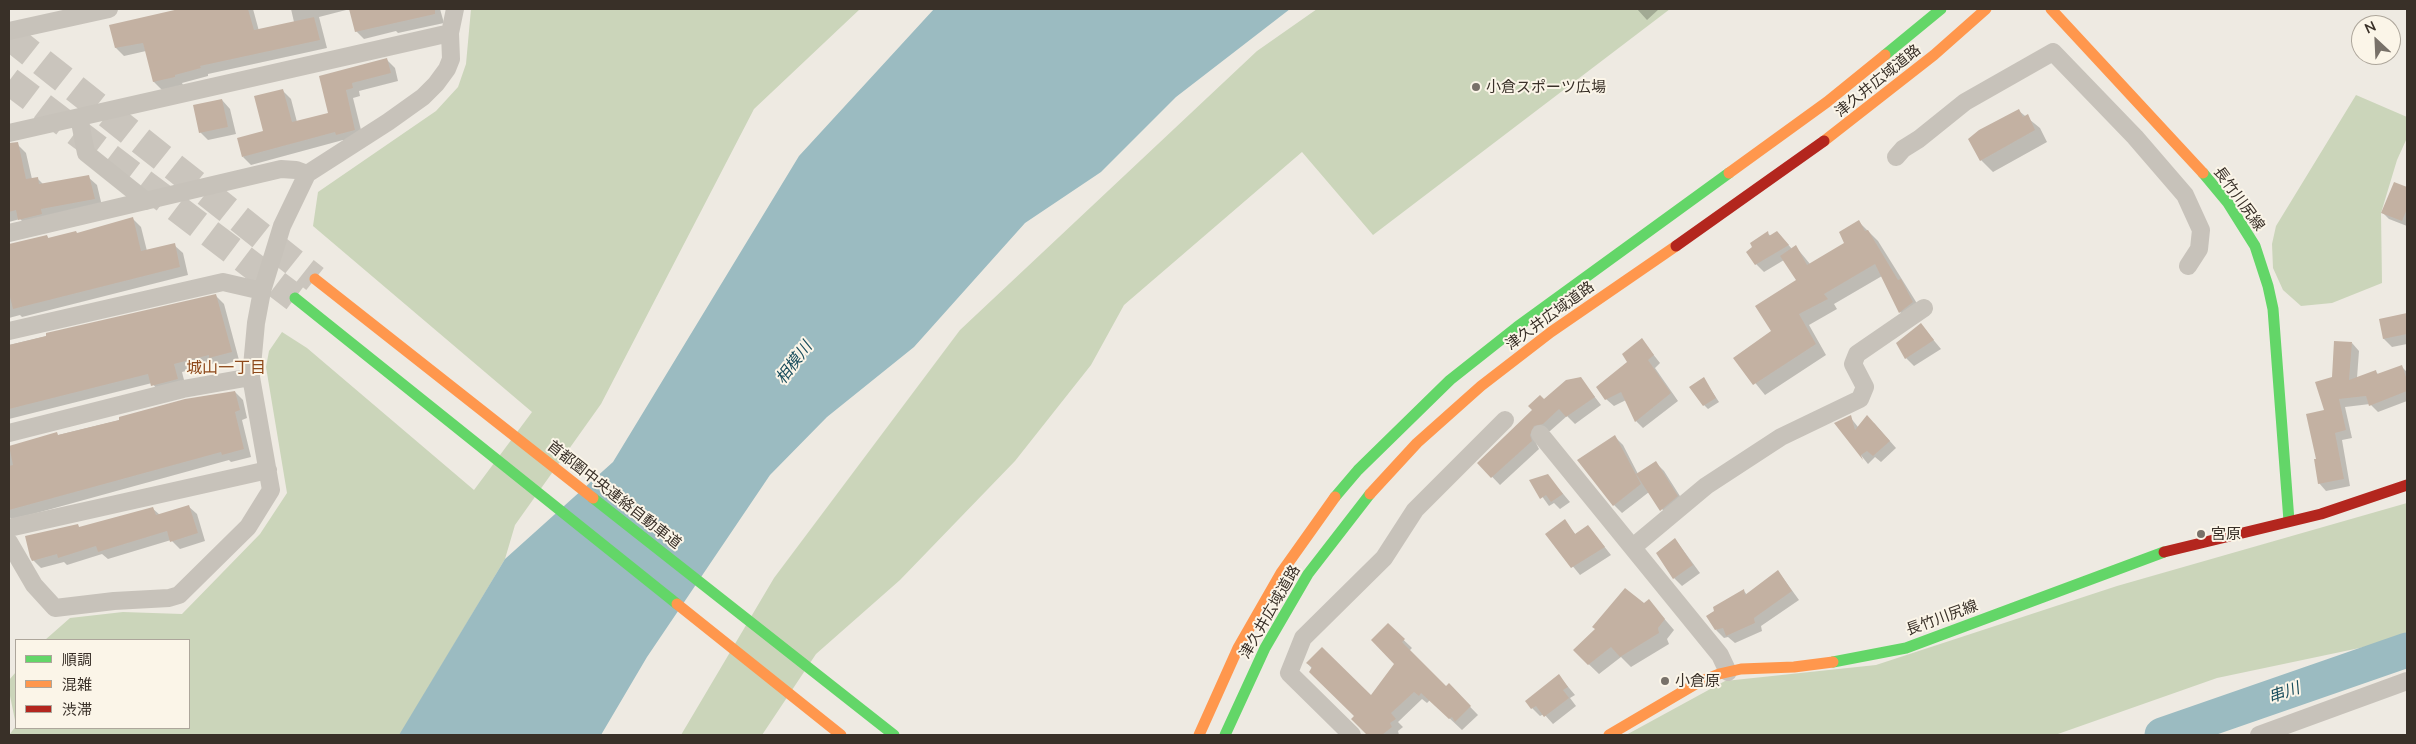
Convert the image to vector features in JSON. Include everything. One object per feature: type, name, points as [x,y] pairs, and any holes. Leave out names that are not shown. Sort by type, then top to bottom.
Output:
[{"type":"main road","name":"津久井広域道路","points":[[1199,735],[1238,648],[1281,573],[1337,495],[1412,415],[1484,352],[1833,98],[1941,9]]},
{"type":"main road","name":"津久井広域道路","points":[[1225,735],[1265,648],[1308,574],[1359,508],[1417,443],[1481,386],[1550,332],[1762,187],[1864,112],[1934,55],[1986,9]]},
{"type":"main road","name":"長竹川尻線","points":[[2051,9],[2228,203],[2255,246],[2268,286],[2276,332],[2282,453],[2289,521]]},
{"type":"main road","name":"首都圏中央連絡自動車道","points":[[315,279],[894,735]]},
{"type":"main road","points":[[295,298],[841,735]]},
{"type":"main road","name":"長竹川尻線","points":[[1609,735],[1699,682],[1728,672],[1814,665],[1893,651],[2172,549],[2349,505],[2407,485]]},
{"type":"street","points":[[9,31],[109,9]]},
{"type":"street","points":[[9,542],[34,585],[55,608],[114,601],[169,598],[179,595],[248,527],[271,490],[251,377],[256,323],[262,291],[282,226],[307,174],[388,122],[422,97],[436,84],[447,69],[451,59],[450,33],[455,9]]},
{"type":"street","points":[[9,133],[450,33]]},
{"type":"street","points":[[1896,157],[1903,149],[1919,139],[1965,102],[2053,52],[2135,137],[2185,194],[2201,230],[2199,249],[2188,266]]},
{"type":"street","points":[[79,117],[86,153],[146,200]]},
{"type":"street","points":[[2135,137],[2156,123]]},
{"type":"street","points":[[9,232],[281,169],[296,170],[307,174]]},
{"type":"street","points":[[9,331],[224,282],[262,291]]},
{"type":"street","points":[[1633,547],[1706,486],[1758,451],[1781,437],[1860,399],[1866,387],[1853,364],[1858,354],[1924,308]]},
{"type":"street","points":[[9,432],[182,389],[251,377]]},
{"type":"street","points":[[1352,735],[1290,673],[1303,638],[1384,558],[1415,510],[1506,420]]},
{"type":"street","points":[[1540,434],[1720,655],[1728,672]]},
{"type":"street","points":[[9,528],[268,470]]},
{"type":"street","points":[[2259,735],[2407,681]]},
{"type":"green space","points":[[471,9],[860,9],[754,109],[601,404],[515,525],[505,559],[400,735],[9,735],[15,727],[15,729],[190,729],[190,639],[46,639],[70,618],[123,612],[182,614],[260,534],[287,493],[266,367],[269,351],[282,332],[307,348],[474,490],[532,412],[313,226],[318,192],[436,111],[458,87],[466,64]]},
{"type":"green space","points":[[1317,9],[1670,9],[1373,235],[1302,152],[1124,305],[1091,365],[1015,461],[900,580],[816,654],[762,735],[681,735],[774,578],[960,330],[1257,51]]},
{"type":"green space","points":[[2356,95],[2407,117],[2407,138],[2397,160],[2381,213],[2382,283],[2332,303],[2301,306],[2283,290],[2273,268],[2272,244],[2276,226]]},
{"type":"green space","points":[[2407,503],[2407,638],[2217,678],[2055,735],[1626,735],[1725,681],[1876,665],[2117,586]]},
{"type":"green space","points":[[15,673],[15,720],[9,691],[9,680]]},
{"type":"water","name":"相模川","points":[[934,9],[1290,9],[1176,97],[1101,172],[1025,223],[914,347],[827,417],[770,475],[647,657],[601,735],[399,735],[505,559],[613,462],[799,156]]},
{"type":"building","points":[[179,9],[248,9],[254,30],[314,17],[320,40],[200,66],[201,68],[175,75],[175,77],[153,82],[143,43],[115,48],[109,25]]},
{"type":"building","points":[[349,9],[435,9],[435,14],[355,32]]},
{"type":"building","points":[[387,58],[391,73],[352,83],[353,88],[346,90],[355,130],[336,135],[335,132],[242,157],[237,138],[263,131],[254,96],[283,89],[292,122],[328,113],[319,76]]},
{"type":"building","points":[[222,99],[228,127],[199,133],[193,105]]},
{"type":"building","points":[[2019,109],[2023,117],[2028,114],[2035,130],[1980,161],[1968,139],[1979,130]]},
{"type":"building","points":[[18,142],[26,179],[38,177],[39,184],[89,175],[95,199],[41,209],[42,214],[18,220],[16,210],[9,212],[9,143]]},
{"type":"building","points":[[2394,182],[2407,187],[2407,209],[2402,221],[2381,213]]},
{"type":"building","points":[[133,217],[141,251],[175,243],[180,267],[13,309],[9,293],[9,244],[47,235],[48,238],[76,231],[77,233]]},
{"type":"building","points":[[1859,220],[1865,231],[1868,230],[1898,280],[1901,279],[1913,302],[1899,313],[1875,264],[1824,294],[1828,299],[1799,314],[1816,344],[1753,385],[1733,358],[1771,331],[1755,306],[1796,280],[1780,256],[1796,245],[1807,265],[1844,243],[1839,232]]},
{"type":"building","points":[[1768,231],[1769,236],[1777,231],[1789,245],[1755,265],[1746,252],[1752,247],[1750,243]]},
{"type":"building","points":[[216,294],[232,352],[209,358],[209,355],[174,364],[178,379],[151,386],[148,374],[9,409],[9,345],[46,336],[46,333]]},
{"type":"building","points":[[2407,313],[2407,334],[2383,339],[2379,319]]},
{"type":"building","points":[[1921,323],[1934,340],[1905,359],[1896,343]]},
{"type":"building","points":[[1642,338],[1654,355],[1648,360],[1671,393],[1635,422],[1621,392],[1605,400],[1596,387],[1627,362],[1622,354]]},
{"type":"building","points":[[2334,341],[2352,342],[2349,380],[2376,370],[2377,374],[2402,365],[2407,380],[2407,391],[2369,406],[2366,396],[2339,399],[2346,430],[2335,433],[2344,479],[2318,484],[2314,459],[2316,459],[2306,414],[2324,410],[2315,382],[2332,377]]},
{"type":"building","points":[[1581,377],[1595,397],[1566,417],[1559,409],[1543,424],[1534,426],[1530,435],[1532,441],[1491,478],[1477,463],[1532,410],[1528,406],[1540,395],[1544,399],[1566,380]]},
{"type":"building","points":[[1704,377],[1716,398],[1703,406],[1689,387]]},
{"type":"building","points":[[235,391],[240,410],[235,412],[244,449],[222,455],[221,452],[9,510],[9,466],[13,465],[9,446],[57,432],[58,435],[119,420],[119,417],[185,399]]},
{"type":"building","points":[[1851,415],[1855,430],[1867,415],[1890,441],[1873,456],[1867,451],[1861,455],[1863,460],[1834,423]]},
{"type":"building","points":[[1615,435],[1641,484],[1613,506],[1577,460]]},
{"type":"building","points":[[1656,461],[1678,496],[1660,511],[1636,474]]},
{"type":"building","points":[[1548,474],[1563,494],[1551,502],[1546,495],[1540,499],[1529,480]]},
{"type":"building","points":[[189,505],[198,533],[170,542],[167,531],[98,552],[96,546],[58,558],[57,554],[32,561],[30,557],[25,536],[78,524],[79,527],[153,507],[156,515]]},
{"type":"building","points":[[1565,519],[1575,534],[1588,525],[1605,547],[1571,568],[1545,534]]},
{"type":"building","points":[[1675,538],[1693,565],[1673,579],[1656,553]]},
{"type":"building","points":[[1778,570],[1792,591],[1754,618],[1755,623],[1726,636],[1723,628],[1715,630],[1706,616],[1714,611],[1713,607],[1744,589],[1745,595]]},
{"type":"building","points":[[1625,588],[1644,603],[1649,599],[1665,619],[1658,628],[1659,633],[1620,657],[1611,647],[1588,665],[1573,650],[1595,629],[1592,627]]},
{"type":"building","points":[[1388,623],[1405,639],[1402,642],[1446,686],[1449,683],[1471,706],[1455,722],[1452,717],[1449,719],[1421,693],[1419,696],[1414,692],[1391,713],[1396,719],[1390,723],[1392,727],[1382,735],[1367,735],[1351,719],[1354,716],[1309,672],[1312,667],[1306,663],[1322,647],[1371,695],[1394,664],[1371,640]]},
{"type":"building","points":[[1559,674],[1568,687],[1563,690],[1569,698],[1544,717],[1536,706],[1531,709],[1525,701]]},
{"type":"waterway","name":"串川","points":[[2162,735],[2407,650]]},
{"type":"tunnel","points":[[9,36],[315,279]]},
{"type":"tunnel","points":[[9,81],[295,298]]},
{"type":"traffic: fast","points":[[1885,55],[1941,9]]},
{"type":"traffic: fast","points":[[1335,497],[1358,470],[1450,380],[1517,327],[1729,173]]},
{"type":"traffic: fast","points":[[2203,173],[2228,203],[2255,246],[2268,286],[2273,309],[2289,521]]},
{"type":"traffic: fast","points":[[295,298],[677,604]]},
{"type":"traffic: fast","points":[[1225,735],[1265,648],[1308,574],[1370,494]]},
{"type":"traffic: fast","points":[[593,498],[894,735]]},
{"type":"traffic: fast","points":[[1833,662],[1906,648],[2164,552]]},
{"type":"traffic: slow","points":[[1824,141],[1934,55],[1986,9]]},
{"type":"traffic: slow","points":[[2051,9],[2203,173]]},
{"type":"traffic: slow","points":[[1729,173],[1827,102],[1885,55]]},
{"type":"traffic: slow","points":[[1370,494],[1417,443],[1481,386],[1551,332],[1676,246]]},
{"type":"traffic: slow","points":[[315,279],[593,498]]},
{"type":"traffic: slow","points":[[1199,735],[1238,648],[1281,573],[1335,497]]},
{"type":"traffic: slow","points":[[677,604],[841,735]]},
{"type":"traffic: slow","points":[[1609,735],[1699,682],[1719,674],[1741,669],[1794,667],[1833,662]]},
{"type":"traffic: jam","points":[[1676,246],[1824,141]]},
{"type":"traffic: jam","points":[[2164,552],[2321,514],[2407,485]]},
{"type":"place","name":"小倉スポーツ広場","points":[[1476,87]]},
{"type":"place","name":"宮原","points":[[2201,534]]},
{"type":"place","name":"小倉原","points":[[1665,681]]},
{"type":"district","name":"城山一丁目","points":[[226,368]]}]
